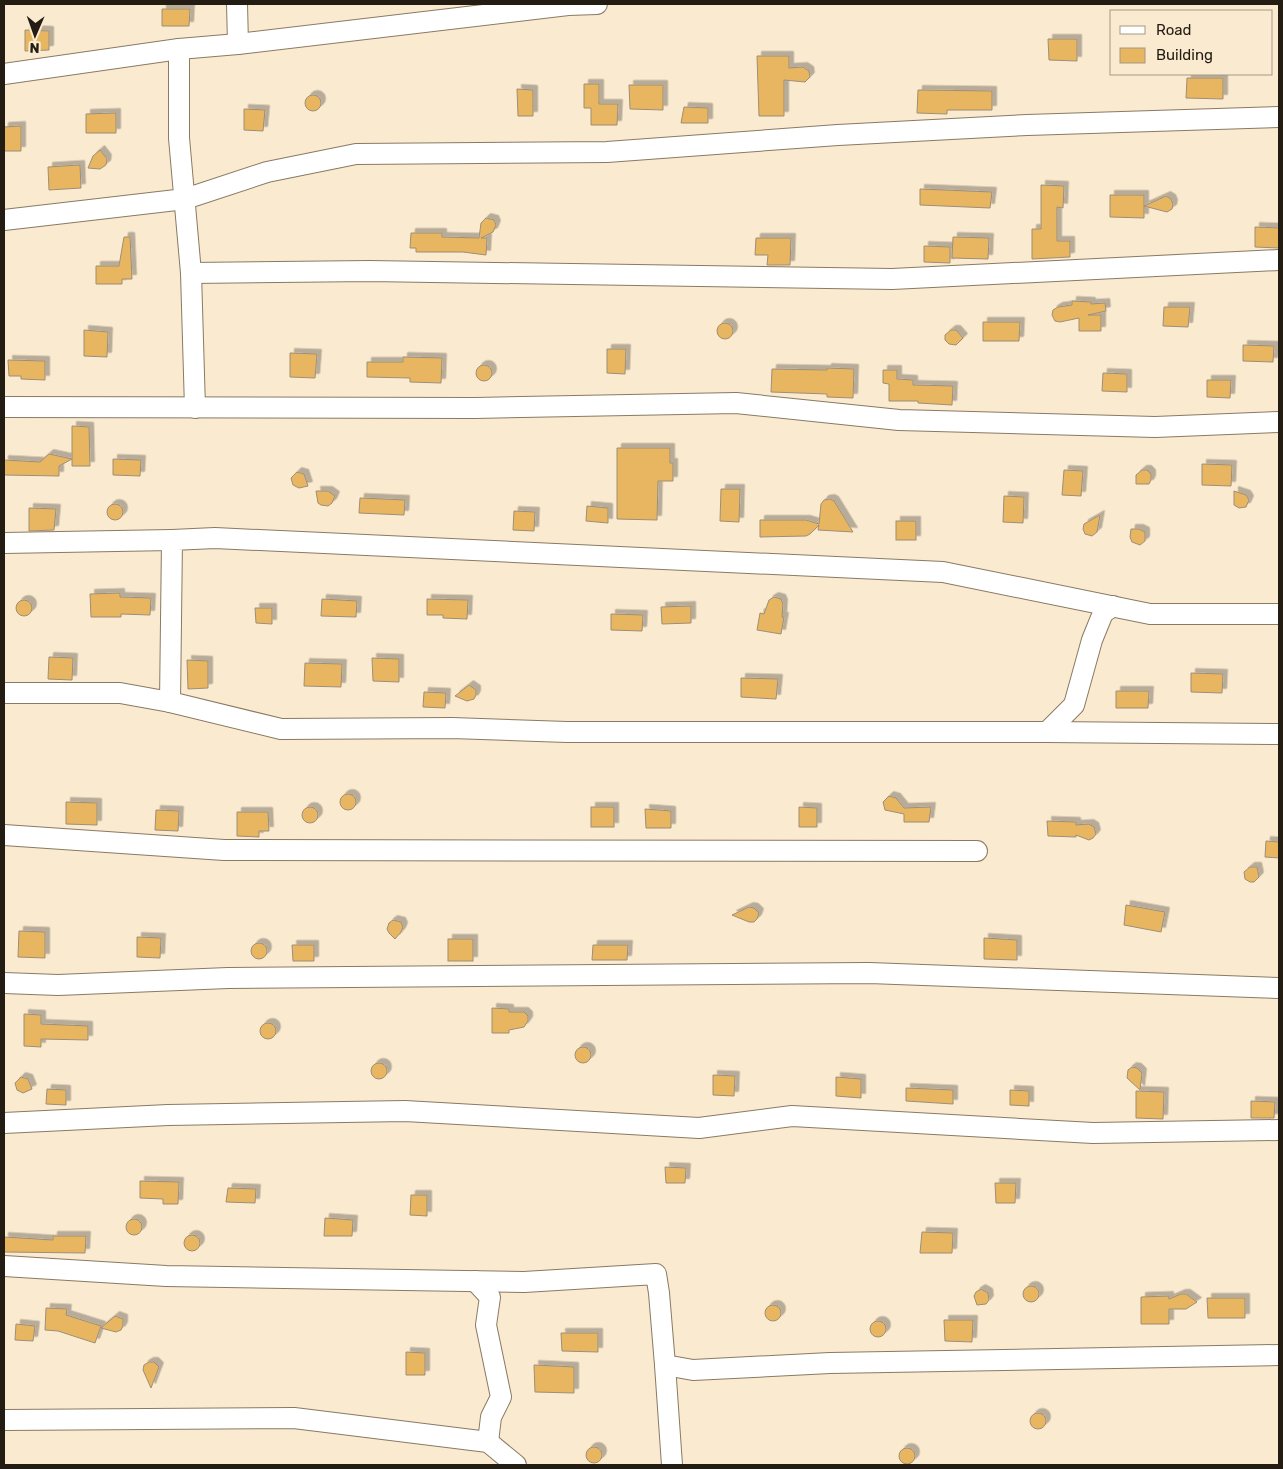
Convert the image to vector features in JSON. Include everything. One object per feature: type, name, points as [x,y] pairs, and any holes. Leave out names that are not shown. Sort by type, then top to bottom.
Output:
[{"type":"street","points":[[236,4],[238,44]]},
{"type":"street","points":[[4,74],[179,49],[597,4]]},
{"type":"street","points":[[179,49],[179,138],[191,273],[195,408]]},
{"type":"street","points":[[4,220],[185,199],[267,172],[356,154],[607,152],[838,135],[1017,126],[1279,117]]},
{"type":"street","points":[[191,273],[370,271],[892,279],[1279,260]]},
{"type":"street","points":[[4,407],[475,408],[736,404],[899,420],[1155,427],[1279,422]]},
{"type":"street","points":[[4,543],[224,538],[943,572],[1150,614],[1279,614]]},
{"type":"street","points":[[170,702],[172,540]]},
{"type":"street","points":[[1047,732],[1074,705],[1092,640],[1102,613],[1113,606]]},
{"type":"street","points":[[4,693],[120,693],[170,702],[281,729],[452,728],[567,732],[1279,734]]},
{"type":"street","points":[[4,834],[224,850],[977,851]]},
{"type":"street","points":[[4,983],[58,985],[228,978],[870,973],[1279,988]]},
{"type":"street","points":[[4,1123],[168,1116],[405,1111],[699,1128],[792,1116],[1093,1133],[1279,1130]]},
{"type":"street","points":[[4,1266],[166,1276],[524,1282],[656,1274],[672,1465]]},
{"type":"street","points":[[475,1281],[490,1297],[486,1325],[502,1397],[491,1417],[488,1442]]},
{"type":"street","points":[[665,1365],[692,1370],[830,1362],[1279,1355]]},
{"type":"street","points":[[4,1420],[294,1418],[488,1442],[516,1465]]},
{"type":"building","points":[[162,9],[190,9],[189,26],[162,26]]},
{"type":"building","points":[[25,30],[49,31],[49,50],[25,51]]},
{"type":"building","points":[[1048,39],[1077,39],[1077,61],[1049,60]]},
{"type":"building","points":[[757,56],[789,56],[789,68],[803,67],[809,71],[810,77],[805,82],[784,80],[784,116],[759,116]]},
{"type":"building","points":[[1187,78],[1223,78],[1223,99],[1186,98]]},
{"type":"building","points":[[584,84],[599,84],[599,104],[618,104],[617,125],[591,125],[591,108],[584,108]]},
{"type":"building","points":[[629,85],[663,85],[663,110],[630,109]]},
{"type":"building","points":[[517,89],[533,90],[533,116],[518,116]]},
{"type":"building","points":[[918,90],[992,91],[992,110],[947,110],[947,114],[917,113]]},
{"type":"building","points":[[313,95],[319,97],[321,103],[319,109],[313,111],[307,109],[305,103],[307,97]]},
{"type":"building","points":[[684,107],[708,108],[708,123],[681,123]]},
{"type":"building","points":[[244,109],[265,110],[263,131],[244,130]]},
{"type":"building","points":[[116,113],[116,133],[86,133],[86,114]]},
{"type":"building","points":[[21,126],[21,151],[4,151],[4,127]]},
{"type":"building","points":[[100,150],[107,159],[106,165],[100,169],[88,168],[93,156]]},
{"type":"building","points":[[80,165],[81,188],[49,190],[48,167]]},
{"type":"building","points":[[1041,185],[1064,186],[1063,208],[1057,207],[1057,241],[1070,241],[1070,257],[1032,259],[1032,229],[1041,229]]},
{"type":"building","points":[[920,189],[992,192],[990,208],[920,205]]},
{"type":"building","points":[[1110,195],[1144,195],[1144,218],[1110,217]]},
{"type":"building","points":[[1166,196],[1171,199],[1173,204],[1172,209],[1167,212],[1144,206]]},
{"type":"building","points":[[486,218],[494,220],[496,225],[493,232],[481,238],[487,238],[486,255],[463,252],[416,252],[416,248],[410,248],[411,233],[442,233],[442,237],[479,238],[481,223]]},
{"type":"building","points":[[1255,227],[1279,228],[1279,248],[1255,247]]},
{"type":"building","points":[[124,237],[130,237],[132,279],[122,279],[122,284],[96,284],[96,266],[119,266]]},
{"type":"building","points":[[953,237],[989,238],[988,259],[952,258]]},
{"type":"building","points":[[756,238],[791,238],[790,265],[767,265],[768,255],[755,255]]},
{"type":"building","points":[[924,246],[950,247],[950,263],[924,262]]},
{"type":"building","points":[[1072,301],[1091,302],[1091,304],[1105,303],[1106,311],[1088,315],[1101,315],[1101,331],[1079,331],[1079,318],[1060,322],[1055,321],[1052,315],[1053,310],[1058,307],[1072,305]]},
{"type":"building","points":[[1164,307],[1190,307],[1188,327],[1163,326]]},
{"type":"building","points":[[983,322],[1020,322],[1019,341],[983,341]]},
{"type":"building","points":[[725,323],[733,331],[725,339],[717,331]]},
{"type":"building","points":[[84,330],[108,332],[107,357],[84,356]]},
{"type":"building","points":[[951,330],[956,330],[963,338],[956,345],[949,344],[945,340],[945,335]]},
{"type":"building","points":[[1243,345],[1274,346],[1273,362],[1243,361]]},
{"type":"building","points":[[607,349],[626,349],[625,374],[607,373]]},
{"type":"building","points":[[290,353],[317,354],[315,378],[290,377]]},
{"type":"building","points":[[403,357],[442,358],[441,383],[410,382],[410,378],[367,377],[367,362],[403,362]]},
{"type":"building","points":[[8,360],[45,361],[45,380],[21,379],[21,376],[9,376]]},
{"type":"building","points":[[484,365],[492,373],[484,381],[476,373]]},
{"type":"building","points":[[827,368],[854,369],[853,398],[827,397],[827,394],[771,392],[772,369],[827,370]]},
{"type":"building","points":[[883,370],[897,370],[897,379],[913,380],[913,385],[953,386],[952,405],[918,403],[918,401],[889,401],[889,384],[883,383]]},
{"type":"building","points":[[1103,373],[1127,374],[1127,392],[1102,391]]},
{"type":"building","points":[[1207,380],[1231,380],[1230,398],[1207,397]]},
{"type":"building","points":[[72,426],[89,427],[90,466],[72,466]]},
{"type":"building","points":[[617,448],[670,448],[670,463],[673,463],[673,481],[658,481],[657,520],[617,519]]},
{"type":"building","points":[[49,454],[72,459],[59,466],[59,476],[4,475],[4,460],[40,462]]},
{"type":"building","points":[[113,459],[141,460],[140,476],[113,475]]},
{"type":"building","points":[[1202,464],[1232,465],[1231,486],[1202,485]]},
{"type":"building","points":[[1064,470],[1083,471],[1081,496],[1062,495]]},
{"type":"building","points":[[1142,470],[1147,470],[1151,474],[1149,484],[1136,484],[1136,475]]},
{"type":"building","points":[[297,472],[304,474],[308,486],[299,488],[293,485],[291,478]]},
{"type":"building","points":[[721,489],[740,489],[739,522],[720,521]]},
{"type":"building","points":[[316,491],[328,491],[335,496],[332,503],[328,506],[318,503]]},
{"type":"building","points":[[1234,491],[1246,495],[1249,500],[1246,507],[1239,508],[1234,505]]},
{"type":"building","points":[[1004,496],[1024,497],[1023,523],[1003,522]]},
{"type":"building","points":[[360,498],[405,500],[404,515],[359,513]]},
{"type":"building","points":[[830,499],[834,501],[853,532],[818,530],[819,525],[806,536],[760,537],[760,520],[806,520],[819,524],[821,504],[824,500]]},
{"type":"building","points":[[115,504],[121,506],[123,512],[121,518],[115,520],[109,518],[107,512],[109,506]]},
{"type":"building","points":[[587,506],[608,508],[608,523],[586,521]]},
{"type":"building","points":[[29,508],[56,509],[54,530],[29,531]]},
{"type":"building","points":[[514,511],[535,512],[534,531],[513,530]]},
{"type":"building","points":[[1100,515],[1097,532],[1092,536],[1085,534],[1084,524]]},
{"type":"building","points":[[896,521],[916,521],[916,540],[896,540]]},
{"type":"building","points":[[1131,529],[1139,529],[1145,532],[1145,541],[1140,545],[1132,542],[1130,537]]},
{"type":"building","points":[[120,593],[120,597],[151,598],[150,615],[121,614],[121,617],[91,617],[90,594]]},
{"type":"building","points":[[774,597],[781,599],[783,604],[782,617],[784,617],[781,634],[757,630],[760,613],[764,614],[769,600]]},
{"type":"building","points":[[322,599],[357,601],[356,617],[321,616]]},
{"type":"building","points":[[427,599],[468,600],[467,619],[443,618],[443,615],[427,615]]},
{"type":"building","points":[[24,600],[32,608],[24,616],[16,608]]},
{"type":"building","points":[[691,606],[691,623],[662,624],[661,607]]},
{"type":"building","points":[[255,608],[272,608],[272,624],[256,623]]},
{"type":"building","points":[[611,614],[643,615],[642,631],[611,630]]},
{"type":"building","points":[[49,657],[73,658],[72,680],[48,679]]},
{"type":"building","points":[[372,658],[399,659],[399,682],[373,681]]},
{"type":"building","points":[[187,660],[208,661],[208,688],[188,689]]},
{"type":"building","points":[[305,663],[342,664],[341,687],[304,686]]},
{"type":"building","points":[[1191,673],[1223,674],[1222,693],[1191,692]]},
{"type":"building","points":[[741,678],[778,679],[776,699],[741,697]]},
{"type":"building","points":[[469,685],[476,690],[474,699],[467,701],[455,696]]},
{"type":"building","points":[[1116,691],[1149,691],[1148,708],[1116,708]]},
{"type":"building","points":[[424,692],[446,693],[445,708],[423,707]]},
{"type":"building","points":[[348,794],[354,796],[356,802],[354,808],[348,810],[342,808],[340,802],[342,796]]},
{"type":"building","points":[[889,796],[896,798],[904,808],[931,807],[929,822],[904,822],[904,814],[885,810],[883,802]]},
{"type":"building","points":[[66,802],[97,803],[97,825],[66,824]]},
{"type":"building","points":[[310,807],[318,815],[310,823],[302,815]]},
{"type":"building","points":[[591,807],[614,807],[614,827],[591,827]]},
{"type":"building","points":[[799,807],[817,808],[817,827],[799,827]]},
{"type":"building","points":[[645,809],[671,811],[671,828],[646,828]]},
{"type":"building","points":[[156,810],[179,811],[178,831],[155,830]]},
{"type":"building","points":[[237,812],[268,812],[269,831],[259,831],[259,837],[237,836]]},
{"type":"building","points":[[1047,821],[1076,822],[1076,825],[1089,824],[1094,827],[1096,834],[1089,840],[1076,835],[1076,837],[1048,836]]},
{"type":"building","points":[[1266,841],[1279,842],[1279,858],[1265,857]]},
{"type":"building","points":[[1250,867],[1257,867],[1259,877],[1254,882],[1245,879],[1244,872]]},
{"type":"building","points":[[1126,905],[1165,912],[1161,932],[1124,925]]},
{"type":"building","points":[[749,907],[754,908],[759,913],[754,922],[749,922],[732,915]]},
{"type":"building","points":[[393,920],[401,922],[403,927],[395,939],[387,929],[389,923]]},
{"type":"building","points":[[19,931],[45,932],[45,958],[18,957]]},
{"type":"building","points":[[137,937],[161,938],[160,958],[137,957]]},
{"type":"building","points":[[984,938],[1017,940],[1017,960],[984,959]]},
{"type":"building","points":[[448,939],[473,939],[473,961],[448,961]]},
{"type":"building","points":[[259,943],[265,945],[267,951],[265,957],[259,959],[253,957],[251,951],[253,945]]},
{"type":"building","points":[[292,945],[314,945],[314,961],[293,961]]},
{"type":"building","points":[[593,945],[628,945],[627,960],[592,960]]},
{"type":"building","points":[[492,1008],[509,1009],[509,1012],[524,1012],[528,1016],[528,1021],[524,1027],[509,1030],[509,1033],[492,1033]]},
{"type":"building","points":[[24,1014],[41,1015],[41,1024],[88,1026],[88,1040],[41,1039],[41,1047],[24,1046]]},
{"type":"building","points":[[268,1023],[274,1025],[276,1031],[274,1037],[268,1039],[262,1037],[260,1031],[262,1025]]},
{"type":"building","points":[[583,1047],[589,1049],[591,1055],[589,1061],[583,1063],[577,1061],[575,1055],[577,1049]]},
{"type":"building","points":[[379,1063],[385,1065],[387,1071],[385,1077],[379,1079],[373,1077],[371,1071],[373,1065]]},
{"type":"building","points":[[1132,1067],[1137,1068],[1142,1073],[1140,1090],[1127,1078],[1128,1070]]},
{"type":"building","points":[[713,1075],[735,1076],[734,1096],[713,1095]]},
{"type":"building","points":[[21,1077],[28,1079],[32,1089],[23,1093],[17,1090],[15,1083]]},
{"type":"building","points":[[836,1077],[861,1079],[861,1098],[836,1096]]},
{"type":"building","points":[[906,1088],[953,1090],[953,1104],[906,1101]]},
{"type":"building","points":[[47,1089],[66,1090],[66,1105],[46,1104]]},
{"type":"building","points":[[1010,1090],[1029,1091],[1029,1106],[1010,1105]]},
{"type":"building","points":[[1136,1091],[1164,1092],[1163,1119],[1136,1118]]},
{"type":"building","points":[[1251,1101],[1275,1102],[1274,1118],[1251,1118]]},
{"type":"building","points":[[665,1167],[686,1168],[685,1183],[666,1183]]},
{"type":"building","points":[[140,1181],[179,1182],[178,1204],[163,1204],[163,1199],[140,1198]]},
{"type":"building","points":[[995,1183],[1016,1183],[1015,1203],[996,1203]]},
{"type":"building","points":[[228,1188],[256,1189],[255,1203],[226,1202]]},
{"type":"building","points":[[411,1195],[427,1195],[427,1216],[410,1215]]},
{"type":"building","points":[[325,1218],[353,1220],[352,1236],[324,1236]]},
{"type":"building","points":[[134,1219],[140,1221],[142,1227],[140,1233],[134,1235],[128,1233],[126,1227],[128,1221]]},
{"type":"building","points":[[922,1232],[953,1233],[952,1253],[920,1253]]},
{"type":"building","points":[[192,1235],[200,1243],[192,1251],[184,1243]]},
{"type":"building","points":[[53,1236],[86,1236],[85,1253],[4,1252],[4,1237],[53,1240]]},
{"type":"building","points":[[1031,1286],[1037,1288],[1039,1294],[1037,1300],[1031,1302],[1025,1300],[1023,1294],[1025,1288]]},
{"type":"building","points":[[981,1289],[988,1293],[989,1300],[986,1304],[977,1305],[974,1296]]},
{"type":"building","points":[[1186,1294],[1197,1302],[1186,1309],[1169,1309],[1169,1324],[1141,1324],[1141,1297],[1169,1296],[1169,1299]]},
{"type":"building","points":[[1207,1298],[1245,1298],[1245,1318],[1208,1318]]},
{"type":"building","points":[[773,1305],[779,1307],[781,1313],[779,1319],[773,1321],[767,1319],[765,1313],[767,1307]]},
{"type":"building","points":[[46,1308],[67,1309],[66,1315],[101,1326],[95,1343],[58,1331],[45,1330]]},
{"type":"building","points":[[115,1316],[123,1319],[121,1330],[116,1332],[101,1328]]},
{"type":"building","points":[[944,1320],[973,1320],[972,1342],[945,1341]]},
{"type":"building","points":[[878,1321],[884,1323],[886,1329],[884,1335],[878,1337],[872,1335],[870,1329],[872,1323]]},
{"type":"building","points":[[16,1324],[35,1326],[33,1341],[15,1340]]},
{"type":"building","points":[[561,1333],[598,1333],[598,1352],[562,1351]]},
{"type":"building","points":[[406,1352],[425,1353],[425,1375],[406,1375]]},
{"type":"building","points":[[154,1362],[159,1367],[151,1388],[143,1370],[144,1365]]},
{"type":"building","points":[[534,1365],[574,1367],[574,1393],[535,1392]]},
{"type":"building","points":[[1038,1413],[1044,1415],[1046,1421],[1044,1427],[1038,1429],[1032,1427],[1030,1421],[1032,1415]]},
{"type":"building","points":[[594,1447],[600,1449],[602,1455],[600,1461],[594,1463],[588,1461],[586,1455],[588,1449]]},
{"type":"building","points":[[907,1448],[915,1456],[907,1464],[899,1456]]}]
